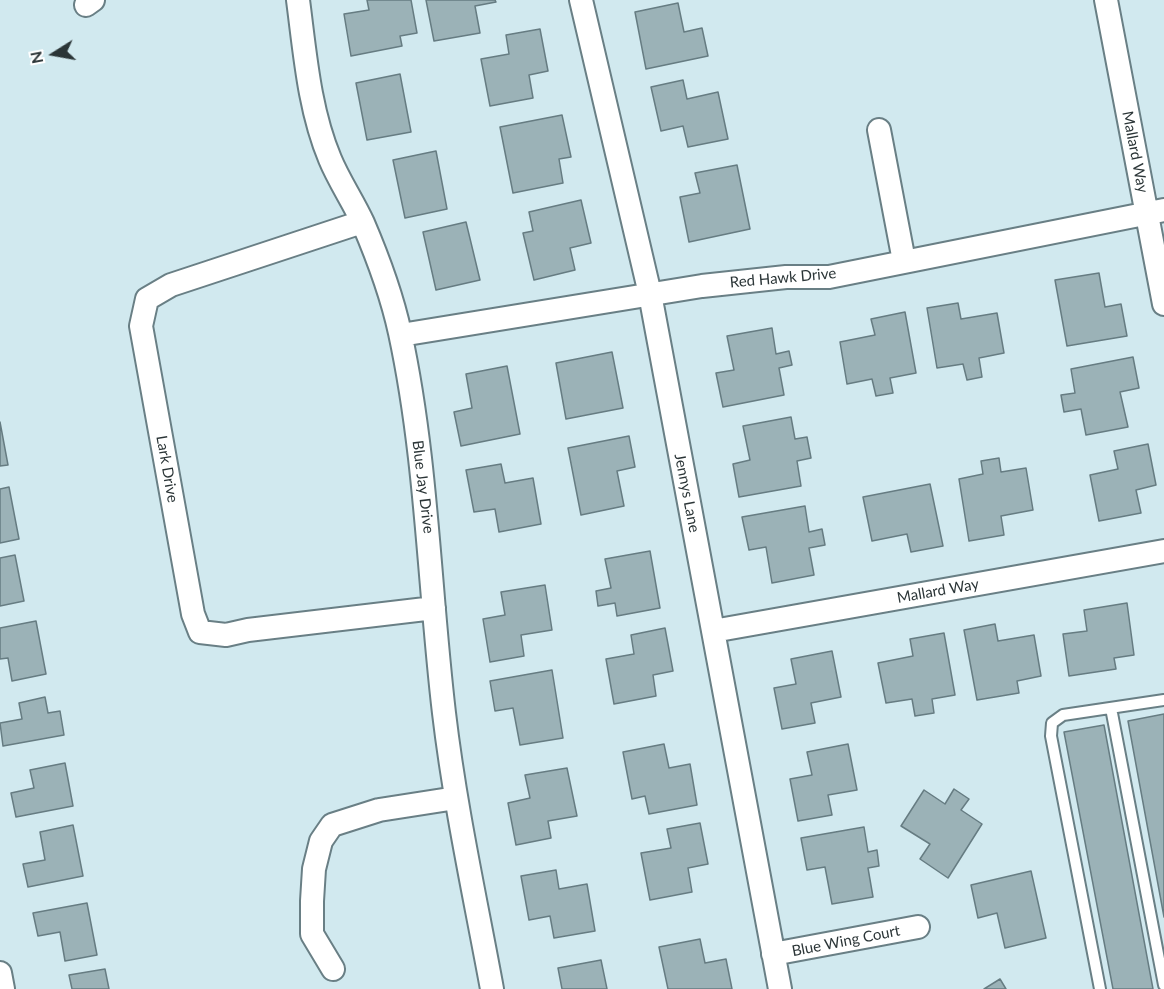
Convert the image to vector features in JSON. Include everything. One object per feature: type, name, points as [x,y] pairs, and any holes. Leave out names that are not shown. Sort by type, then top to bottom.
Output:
[{"type":"street","name":"Blue Jay Drive","points":[[298,0],[311,95],[319,126],[330,159],[363,222],[388,286],[401,334],[429,530],[434,608],[456,798],[492,989]]},
{"type":"street","name":"Jennys Lane","points":[[581,0],[650,294],[780,989]]},
{"type":"street","name":"Mallard Way","points":[[1106,0],[1156,212],[1164,304]]},
{"type":"street","points":[[879,130],[904,261]]},
{"type":"street","name":"Red Hawk Drive","points":[[401,334],[650,294],[776,278],[829,277],[1156,212]]},
{"type":"street","name":"Lark Drive","points":[[363,222],[171,285],[147,299],[141,326],[193,614],[200,632],[226,635],[248,630],[434,608]]},
{"type":"street","name":"Mallard Way","points":[[713,631],[1164,551]]},
{"type":"street","points":[[333,969],[312,934],[314,868],[321,841],[332,825],[379,810],[456,798]]},
{"type":"street","name":"Blue Wing Court","points":[[773,954],[918,927]]},
{"type":"street","points":[[0,973],[3,989]]},
{"type":"lane","points":[[1100,989],[1051,729],[1052,723],[1063,716],[1164,700]]},
{"type":"lane","points":[[1111,708],[1164,985]]},
{"type":"building","points":[[367,0],[411,0],[417,33],[400,36],[402,46],[351,56],[344,14],[369,10]]},
{"type":"building","points":[[426,0],[495,0],[496,2],[475,6],[480,33],[434,41]]},
{"type":"building","points":[[678,3],[684,32],[702,28],[708,56],[646,69],[635,12]]},
{"type":"building","points":[[540,29],[548,71],[529,75],[533,98],[490,106],[481,59],[509,54],[506,35]]},
{"type":"building","points":[[400,74],[411,132],[367,140],[356,83]]},
{"type":"building","points":[[683,80],[687,99],[718,92],[728,139],[688,147],[683,126],[661,131],[651,87]]},
{"type":"building","points":[[562,115],[571,157],[559,159],[563,183],[513,193],[500,127]]},
{"type":"building","points":[[436,151],[447,209],[405,218],[393,160]]},
{"type":"building","points":[[737,165],[750,229],[689,242],[680,197],[700,193],[695,173]]},
{"type":"building","points":[[581,200],[591,243],[570,248],[575,270],[534,280],[523,233],[533,231],[529,212]]},
{"type":"building","points":[[466,222],[480,280],[436,290],[423,232]]},
{"type":"building","points":[[1099,273],[1105,307],[1121,304],[1127,336],[1067,346],[1055,280]]},
{"type":"building","points":[[958,303],[961,319],[997,313],[1004,353],[979,358],[982,377],[967,380],[963,364],[937,368],[927,308]]},
{"type":"building","points":[[905,312],[916,373],[890,378],[893,393],[876,396],[872,379],[847,384],[840,342],[875,335],[871,319]]},
{"type":"building","points":[[772,328],[776,354],[789,351],[792,365],[779,368],[784,395],[723,407],[716,373],[734,370],[727,336]]},
{"type":"building","points":[[612,352],[623,408],[566,419],[556,363]]},
{"type":"building","points":[[1133,357],[1139,388],[1120,392],[1128,427],[1086,435],[1081,409],[1064,412],[1061,395],[1075,393],[1071,369]]},
{"type":"building","points":[[507,366],[520,434],[461,446],[454,412],[472,408],[466,374]]},
{"type":"building","points":[[791,417],[795,439],[807,437],[811,458],[797,461],[801,486],[739,497],[733,464],[750,460],[743,426]]},
{"type":"building","points":[[0,422],[8,465],[0,466]]},
{"type":"building","points":[[629,436],[635,467],[617,471],[624,506],[581,515],[568,448]]},
{"type":"building","points":[[1148,444],[1156,485],[1136,490],[1141,513],[1099,521],[1090,475],[1118,469],[1114,451]]},
{"type":"building","points":[[999,458],[1001,472],[1026,468],[1033,510],[1001,516],[1004,535],[969,541],[959,479],[983,474],[981,461]]},
{"type":"building","points":[[501,464],[505,483],[533,478],[541,524],[499,532],[495,509],[474,512],[466,470]]},
{"type":"building","points":[[930,484],[943,546],[911,552],[907,534],[872,541],[863,497]]},
{"type":"building","points":[[9,487],[19,539],[0,543],[0,489]]},
{"type":"building","points":[[805,506],[809,532],[822,529],[825,545],[809,548],[814,575],[772,583],[766,547],[749,550],[742,517]]},
{"type":"building","points":[[650,551],[660,608],[617,616],[615,603],[598,606],[596,591],[611,588],[605,559]]},
{"type":"building","points":[[15,555],[24,601],[0,606],[0,558]]},
{"type":"building","points":[[545,585],[552,630],[521,635],[524,656],[490,662],[483,619],[505,615],[501,592]]},
{"type":"building","points":[[1127,603],[1134,655],[1114,658],[1116,669],[1069,676],[1063,634],[1087,631],[1084,610]]},
{"type":"building","points":[[36,621],[46,674],[12,681],[8,658],[0,659],[0,628]]},
{"type":"building","points":[[995,624],[998,641],[1034,635],[1041,676],[1017,681],[1019,693],[977,700],[964,630]]},
{"type":"building","points":[[665,628],[673,671],[653,675],[656,696],[614,704],[606,659],[634,654],[631,635]]},
{"type":"building","points":[[944,633],[955,695],[932,699],[934,713],[915,716],[912,699],[886,703],[878,663],[913,656],[910,639]]},
{"type":"building","points":[[832,651],[841,697],[811,703],[815,723],[782,729],[774,688],[796,684],[791,659]]},
{"type":"building","points":[[552,670],[563,738],[520,745],[513,708],[495,711],[490,681]]},
{"type":"building","points":[[45,697],[48,713],[60,711],[64,735],[3,746],[0,723],[22,719],[19,703]]},
{"type":"building","points":[[1164,714],[1164,917],[1128,721]]},
{"type":"building","points":[[1104,725],[1153,989],[1113,989],[1064,732]]},
{"type":"building","points":[[664,744],[669,768],[690,764],[697,805],[649,814],[645,796],[632,799],[623,752]]},
{"type":"building","points":[[848,744],[857,790],[828,795],[832,815],[798,821],[790,779],[812,775],[807,752]]},
{"type":"building","points":[[65,763],[73,806],[16,817],[11,793],[34,788],[30,770]]},
{"type":"building","points":[[567,768],[577,816],[548,821],[551,838],[516,845],[508,803],[530,798],[525,775]]},
{"type":"building","points":[[954,789],[969,799],[961,810],[982,824],[948,878],[920,859],[930,844],[901,826],[924,790],[945,804]]},
{"type":"building","points":[[700,823],[708,864],[688,868],[692,892],[650,900],[641,853],[671,848],[667,829]]},
{"type":"building","points":[[73,825],[83,876],[28,887],[23,864],[45,860],[40,832]]},
{"type":"building","points":[[864,827],[868,852],[877,850],[879,866],[868,868],[873,897],[832,904],[825,867],[807,870],[801,838]]},
{"type":"building","points":[[556,870],[559,889],[587,884],[595,931],[554,938],[550,916],[529,920],[521,876]]},
{"type":"building","points":[[1031,871],[1046,938],[1005,948],[997,913],[978,918],[971,885]]},
{"type":"building","points":[[87,903],[97,955],[65,961],[60,932],[38,936],[33,913]]},
{"type":"building","points":[[700,939],[705,963],[726,959],[732,989],[668,989],[659,947]]},
{"type":"building","points":[[601,960],[607,989],[562,989],[558,968]]},
{"type":"building","points":[[105,969],[109,989],[72,989],[69,975]]},
{"type":"building","points":[[1000,979],[1006,989],[984,989]]}]
